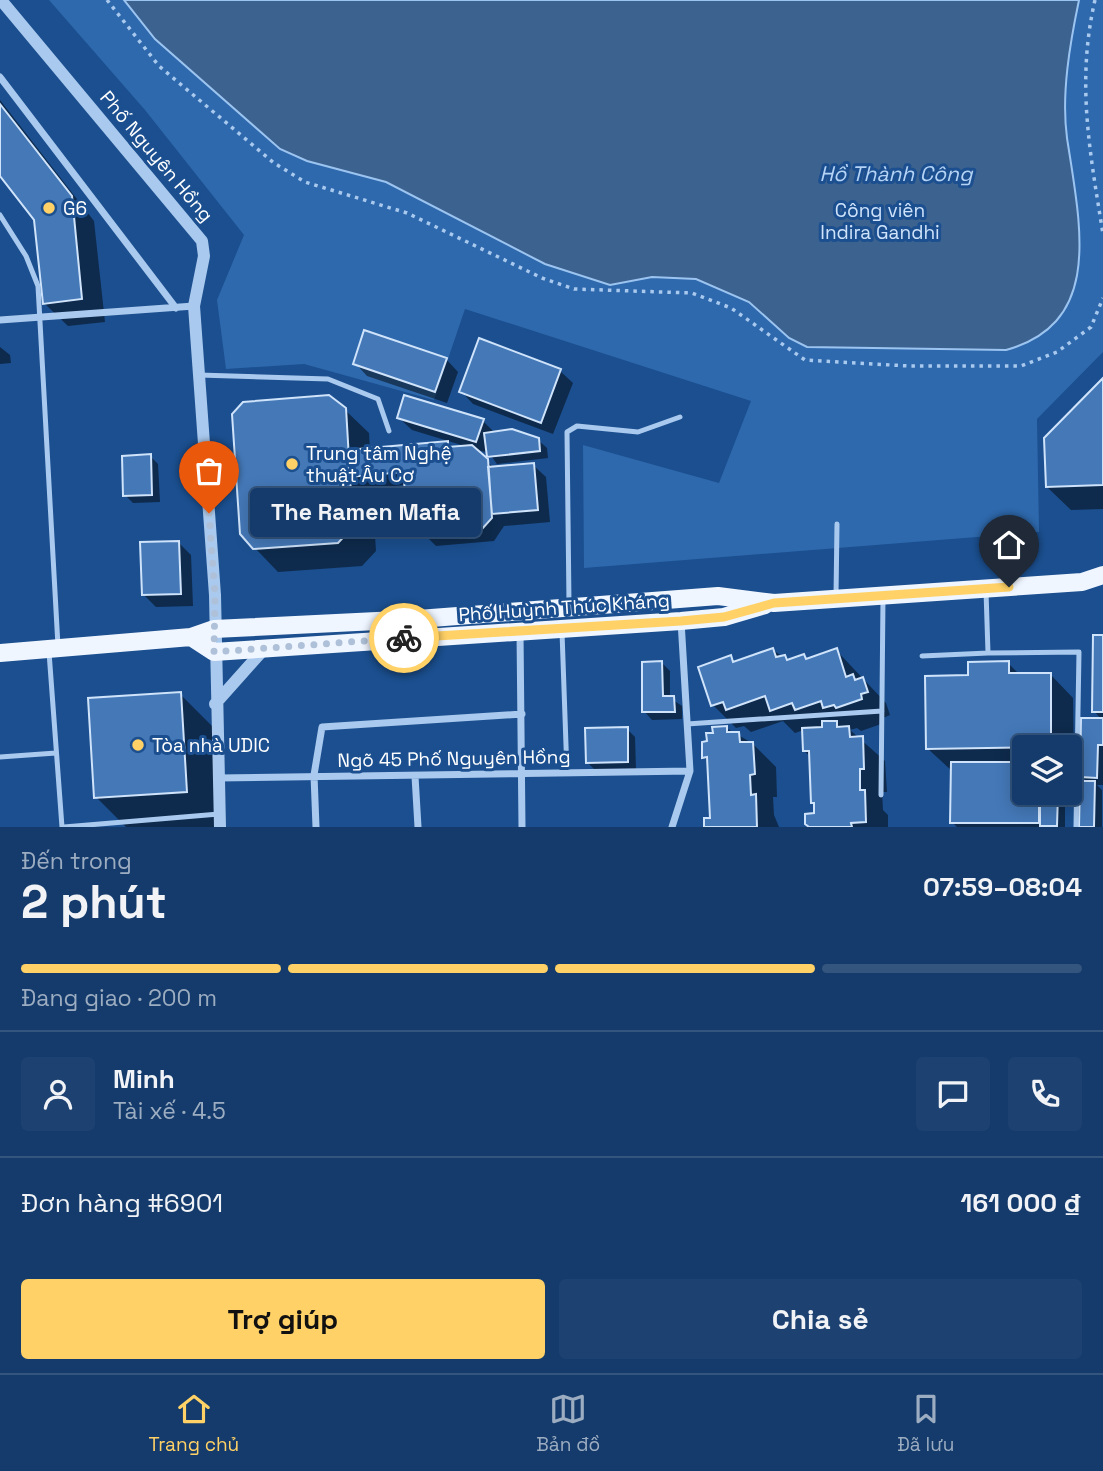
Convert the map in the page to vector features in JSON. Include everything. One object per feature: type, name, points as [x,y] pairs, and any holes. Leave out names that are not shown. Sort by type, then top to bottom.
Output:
[{"type":"main road","name":"Phố Huỳnh Thúc Kháng","points":[[0,653],[191,637],[214,629],[404,620],[719,596],[774,603],[1082,582],[1103,575]]},
{"type":"main road","name":"Phố Huỳnh Thúc Kháng","points":[[1082,582],[1103,589]]},
{"type":"main road","name":"Phố Huỳnh Thúc Kháng","points":[[214,652],[681,621],[724,617],[774,603]]},
{"type":"main road","points":[[191,637],[214,652]]},
{"type":"street","name":"Phố Nguyên Hồng","points":[[1,0],[202,241],[204,256],[194,306],[214,629],[220,821]]},
{"type":"street","points":[[0,77],[176,308]]},
{"type":"street","points":[[0,320],[194,306]]},
{"type":"street","points":[[672,827],[690,771],[681,621]]},
{"type":"street","points":[[520,631],[522,827]]},
{"type":"street","points":[[215,704],[265,648]]},
{"type":"street","points":[[316,827],[314,775],[322,727],[522,714]]},
{"type":"street","name":"Ngõ 45 Phố Nguyên Hồng","points":[[218,778],[690,771]]},
{"type":"street","points":[[415,776],[418,827]]},
{"type":"lane","points":[[0,215],[30,266],[38,286],[56,753],[63,827],[220,821]]},
{"type":"lane","points":[[199,375],[328,379],[378,398],[388,431]]},
{"type":"lane","points":[[569,607],[566,432],[577,426],[638,432],[680,417]]},
{"type":"lane","points":[[836,599],[837,524]]},
{"type":"lane","points":[[986,588],[988,653]]},
{"type":"lane","points":[[881,795],[883,596]]},
{"type":"lane","points":[[562,629],[567,773]]},
{"type":"lane","points":[[922,656],[1079,652],[1076,827]]},
{"type":"lane","points":[[687,724],[882,711]]},
{"type":"lane","points":[[0,757],[56,753]]},
{"type":"path","points":[[107,0],[159,66],[274,163],[305,182],[407,213],[574,289],[692,293],[731,308],[805,360],[909,366],[1021,366],[1057,352],[1091,327],[1103,298]]},
{"type":"path","points":[[1095,0],[1084,77],[1087,137],[1103,234]]},
{"type":"green space","name":"Công viên Indira Gandhi","points":[[49,0],[1103,0],[1103,352],[1037,419],[1039,532],[584,568],[583,445],[719,483],[751,401],[465,309],[434,400],[304,364],[226,369],[217,300],[244,235],[145,110]]},
{"type":"water","name":"Hồ Thành Công","points":[[124,0],[1079,0],[1070,51],[1065,104],[1079,238],[1078,268],[1072,295],[1058,318],[1037,337],[1006,350],[807,347],[789,338],[749,302],[696,279],[652,277],[610,285],[545,264],[386,182],[307,161],[280,149],[155,39]]},
{"type":"building","name":"G6","points":[[0,104],[72,196],[82,299],[43,304],[34,220],[0,176]]},
{"type":"building","points":[[364,330],[447,358],[435,392],[353,364]]},
{"type":"building","points":[[479,338],[561,369],[541,423],[459,392]]},
{"type":"building","points":[[1103,378],[1103,485],[1046,487],[1044,438]]},
{"type":"building","name":"Trung tâm Nghệ thuật Âu Cơ","points":[[329,395],[346,408],[353,527],[338,543],[253,549],[240,534],[232,414],[243,402]]},
{"type":"building","points":[[404,395],[484,419],[476,442],[397,418]]},
{"type":"building","points":[[512,429],[539,438],[540,451],[487,457],[484,433]]},
{"type":"building","points":[[448,441],[448,447],[472,445],[488,459],[492,518],[482,529],[422,534],[408,520],[403,472],[350,477],[348,450]]},
{"type":"building","points":[[151,454],[152,495],[123,496],[122,456]]},
{"type":"building","points":[[534,463],[538,510],[492,514],[488,467]]},
{"type":"building","points":[[179,541],[181,594],[142,595],[140,542]]},
{"type":"building","points":[[1093,635],[1103,635],[1103,712],[1092,712]]},
{"type":"building","points":[[773,648],[776,657],[785,655],[787,660],[804,654],[806,659],[837,648],[846,677],[853,674],[855,680],[863,677],[868,692],[861,694],[862,699],[836,708],[834,705],[823,708],[821,701],[795,710],[792,703],[770,711],[765,696],[726,710],[723,702],[711,706],[698,667],[731,655],[733,662]]},
{"type":"building","points":[[662,661],[663,696],[674,696],[675,712],[642,712],[642,662]]},
{"type":"building","points":[[1009,661],[1009,673],[1051,673],[1051,735],[1012,735],[1012,748],[926,749],[925,676],[968,675],[968,662]]},
{"type":"building","name":"Tòa nhà UDIC","points":[[181,692],[187,792],[94,798],[88,698]]},
{"type":"building","points":[[1081,718],[1103,718],[1103,745],[1098,745],[1097,778],[1082,777]]},
{"type":"building","points":[[822,721],[837,721],[837,727],[849,726],[850,737],[863,736],[864,769],[860,769],[860,790],[865,790],[866,822],[851,823],[852,827],[809,827],[805,824],[805,814],[814,813],[814,803],[811,803],[809,751],[803,751],[802,728],[822,727]]},
{"type":"building","points":[[727,726],[727,732],[739,732],[740,742],[753,742],[755,774],[750,775],[751,795],[756,794],[757,827],[704,827],[704,818],[710,818],[707,757],[702,758],[702,742],[707,741],[706,733],[713,733],[712,727]]},
{"type":"building","points":[[628,727],[628,762],[586,763],[585,728]]},
{"type":"building","points":[[951,762],[1012,762],[1012,805],[1039,805],[1039,823],[950,823]]},
{"type":"building","points":[[1082,781],[1095,781],[1094,827],[1079,827]]},
{"type":"building","points":[[1040,805],[1058,805],[1057,826],[1040,826]]},
{"type":"way so far","points":[[209,513],[215,595],[214,652],[404,638]]},
{"type":"place","name":"G6","points":[[49,208]]},
{"type":"place","name":"Trung tâm Nghệ thuật Âu Cơ","points":[[292,464]]},
{"type":"place","name":"The Ramen Mafia","points":[[209,513]]},
{"type":"place","name":"Tòa nhà UDIC","points":[[138,745]]},
{"type":"route","points":[[404,638],[681,621],[724,617],[774,603],[1009,587]]}]
